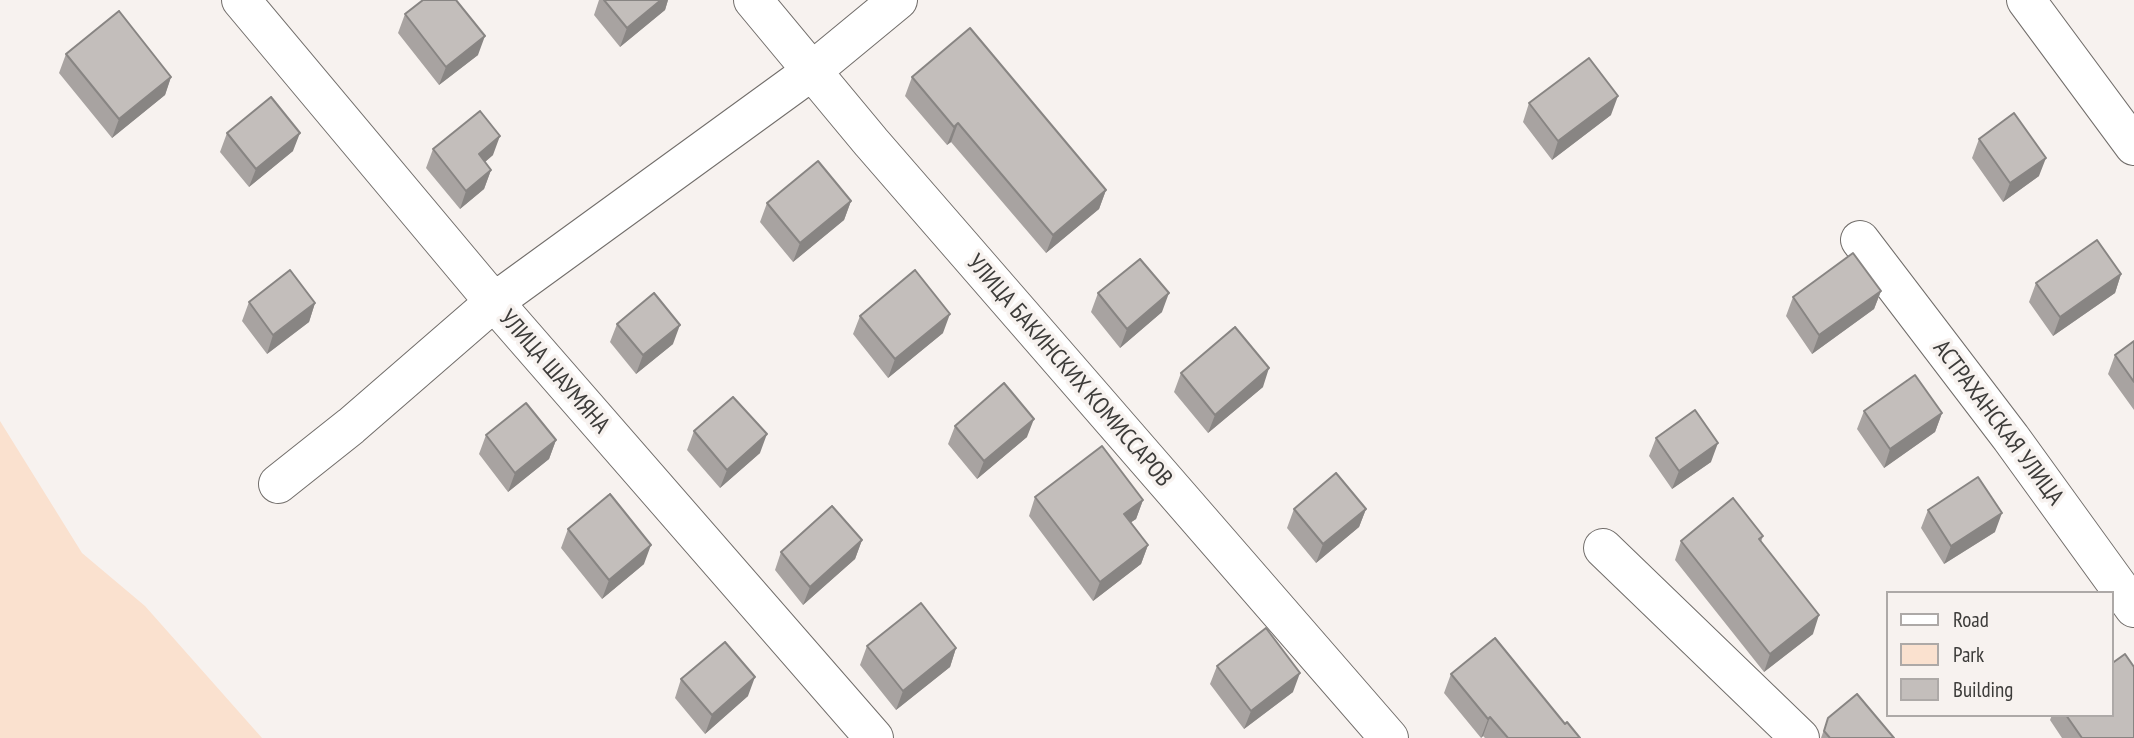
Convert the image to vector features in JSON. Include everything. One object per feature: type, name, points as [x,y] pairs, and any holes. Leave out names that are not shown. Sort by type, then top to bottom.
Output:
[{"type":"street","name":"УЛИЦА ШАУМЯНА","points":[[241,0],[494,302],[874,738]]},
{"type":"street","name":"УЛИЦА БАКИНСКИХ КОМИССАРОВ","points":[[753,0],[1178,497],[1389,738]]},
{"type":"street","points":[[278,484],[351,426],[494,302],[812,71],[898,0]]},
{"type":"street","points":[[2026,0],[2134,146]]},
{"type":"street","name":"АСТРАХАНСКАЯ УЛИЦА","points":[[1860,240],[2011,438],[2134,608]]},
{"type":"street","points":[[1603,548],[1800,738]]},
{"type":"green space","points":[[0,421],[82,553],[145,606],[262,738],[0,738]]},
{"type":"building","points":[[423,0],[456,0],[485,36],[446,67],[405,14]]},
{"type":"building","points":[[604,0],[661,0],[627,28]]},
{"type":"building","points":[[119,11],[171,77],[119,119],[66,54]]},
{"type":"building","points":[[970,28],[1106,190],[1053,235],[958,123],[954,127],[912,77]]},
{"type":"building","points":[[1589,58],[1618,96],[1558,141],[1529,103]]},
{"type":"building","points":[[271,97],[300,133],[256,169],[227,133]]},
{"type":"building","points":[[480,111],[500,136],[479,154],[491,170],[466,191],[433,149]]},
{"type":"building","points":[[2014,113],[2046,158],[2010,183],[1979,139]]},
{"type":"building","points":[[818,161],[851,201],[800,243],[767,203]]},
{"type":"building","points":[[2097,240],[2121,274],[2060,317],[2036,283]]},
{"type":"building","points":[[1853,253],[1881,291],[1819,335],[1793,297]]},
{"type":"building","points":[[1140,259],[1169,293],[1127,329],[1098,293]]},
{"type":"building","points":[[290,270],[315,303],[273,335],[249,302]]},
{"type":"building","points":[[915,270],[950,314],[895,359],[860,316]]},
{"type":"building","points":[[654,293],[680,325],[643,355],[617,324]]},
{"type":"building","points":[[1235,327],[1269,368],[1215,415],[1181,373]]},
{"type":"building","points":[[2134,341],[2134,382],[2115,355]]},
{"type":"building","points":[[1915,375],[1942,413],[1890,449],[1864,411]]},
{"type":"building","points":[[1004,383],[1034,419],[984,461],[955,426]]},
{"type":"building","points":[[733,397],[767,434],[727,470],[694,431]]},
{"type":"building","points":[[526,403],[556,440],[515,473],[486,435]]},
{"type":"building","points":[[1695,410],[1718,443],[1679,471],[1656,438]]},
{"type":"building","points":[[1102,446],[1143,500],[1124,514],[1148,545],[1100,582],[1035,497]]},
{"type":"building","points":[[1336,473],[1366,509],[1323,544],[1294,509]]},
{"type":"building","points":[[1978,477],[2002,513],[1951,546],[1928,510]]},
{"type":"building","points":[[610,494],[651,545],[609,580],[568,529]]},
{"type":"building","points":[[1733,498],[1763,536],[1759,539],[1819,615],[1770,654],[1681,541]]},
{"type":"building","points":[[832,506],[862,540],[810,587],[781,552]]},
{"type":"building","points":[[921,603],[956,648],[903,691],[867,646]]},
{"type":"building","points":[[1266,628],[1300,673],[1251,711],[1217,666]]},
{"type":"building","points":[[1495,638],[1565,724],[1567,722],[1580,738],[1508,738],[1490,717],[1488,719],[1451,674]]},
{"type":"building","points":[[725,642],[755,677],[712,715],[681,679]]},
{"type":"building","points":[[2125,654],[2134,667],[2134,738],[2082,738],[2067,717],[2113,717],[2113,663]]},
{"type":"building","points":[[1857,694],[1894,738],[1830,738],[1824,731],[1828,718]]}]
